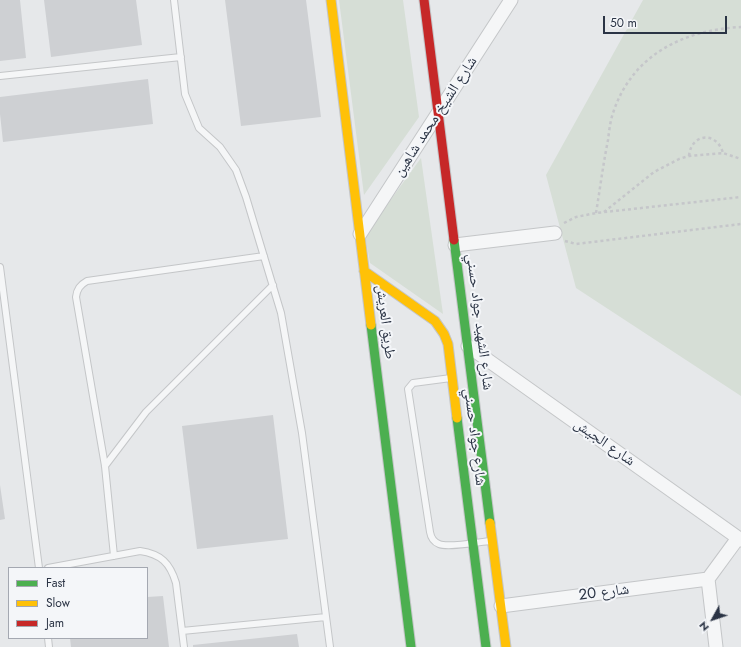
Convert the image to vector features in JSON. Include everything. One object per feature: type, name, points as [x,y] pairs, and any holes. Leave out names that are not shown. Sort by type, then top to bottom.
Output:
[{"type":"street","name":"طريق العريش","points":[[331,0],[411,647]]},
{"type":"street","name":"شارع الشهيد جواد حسني","points":[[424,0],[506,647]]},
{"type":"street","name":"شارع الشيخ محمد شاهين","points":[[360,234],[511,0]]},
{"type":"street","points":[[455,245],[555,233]]},
{"type":"street","name":"شارع جواد حسني","points":[[364,271],[431,318],[439,325],[448,344],[486,647]]},
{"type":"street","name":"شارع الجيش","points":[[468,346],[740,539]]},
{"type":"street","points":[[716,647],[708,579],[740,539]]},
{"type":"street","name":"شارع 20","points":[[500,606],[708,579]]},
{"type":"lane","points":[[174,0],[185,94],[199,128],[220,147],[236,170],[246,196],[282,313],[302,433],[330,647]]},
{"type":"lane","points":[[0,76],[181,57]]},
{"type":"lane","points":[[114,556],[105,466],[76,297],[79,287],[87,281],[264,256]]},
{"type":"lane","points":[[0,267],[39,567]]},
{"type":"lane","points":[[105,466],[146,412],[273,285]]},
{"type":"lane","points":[[453,378],[413,383],[409,387],[408,391],[431,536],[436,543],[444,546],[492,541]]},
{"type":"lane","points":[[54,567],[140,551],[160,557],[168,564],[176,583],[184,647]]},
{"type":"lane","points":[[182,631],[326,617]]},
{"type":"path","points":[[596,213],[612,115],[630,78],[644,62],[660,50],[678,40],[718,30],[741,27]]},
{"type":"path","points":[[689,156],[689,150],[692,144],[696,140],[702,138],[713,139],[718,142],[722,147],[723,153]]},
{"type":"path","points":[[603,213],[654,172],[670,163],[689,156],[723,153],[741,159]]},
{"type":"path","points":[[741,197],[596,213],[576,217],[564,224],[555,233],[566,242],[576,244],[741,224]]},
{"type":"shaded area","points":[[339,0],[403,0],[419,117],[364,195]]},
{"type":"shaded area","points":[[643,0],[741,0],[741,396],[576,288],[546,175]]},
{"type":"shaded area","points":[[421,158],[443,314],[370,263],[365,235]]},
{"type":"building","points":[[0,0],[20,0],[26,58],[0,61]]},
{"type":"building","points":[[44,0],[136,0],[142,45],[51,57]]},
{"type":"building","points":[[225,0],[306,0],[321,117],[241,126]]},
{"type":"building","points":[[148,79],[153,124],[3,142],[0,97]]},
{"type":"building","points":[[273,415],[288,539],[197,549],[182,426]]},
{"type":"building","points":[[0,485],[5,519],[0,520]]},
{"type":"building","points":[[163,596],[169,647],[71,647],[70,639],[148,639],[148,597]]},
{"type":"building","points":[[297,634],[299,647],[193,647],[193,645]]},
{"type":"traffic: fast","points":[[454,240],[490,523]]},
{"type":"traffic: fast","points":[[371,325],[411,647]]},
{"type":"traffic: fast","points":[[457,418],[486,647]]},
{"type":"traffic: slow","points":[[331,0],[371,325]]},
{"type":"traffic: slow","points":[[364,271],[435,321],[444,334],[448,344],[457,418]]},
{"type":"traffic: slow","points":[[490,523],[506,647]]},
{"type":"traffic: jam","points":[[424,0],[454,240]]}]
